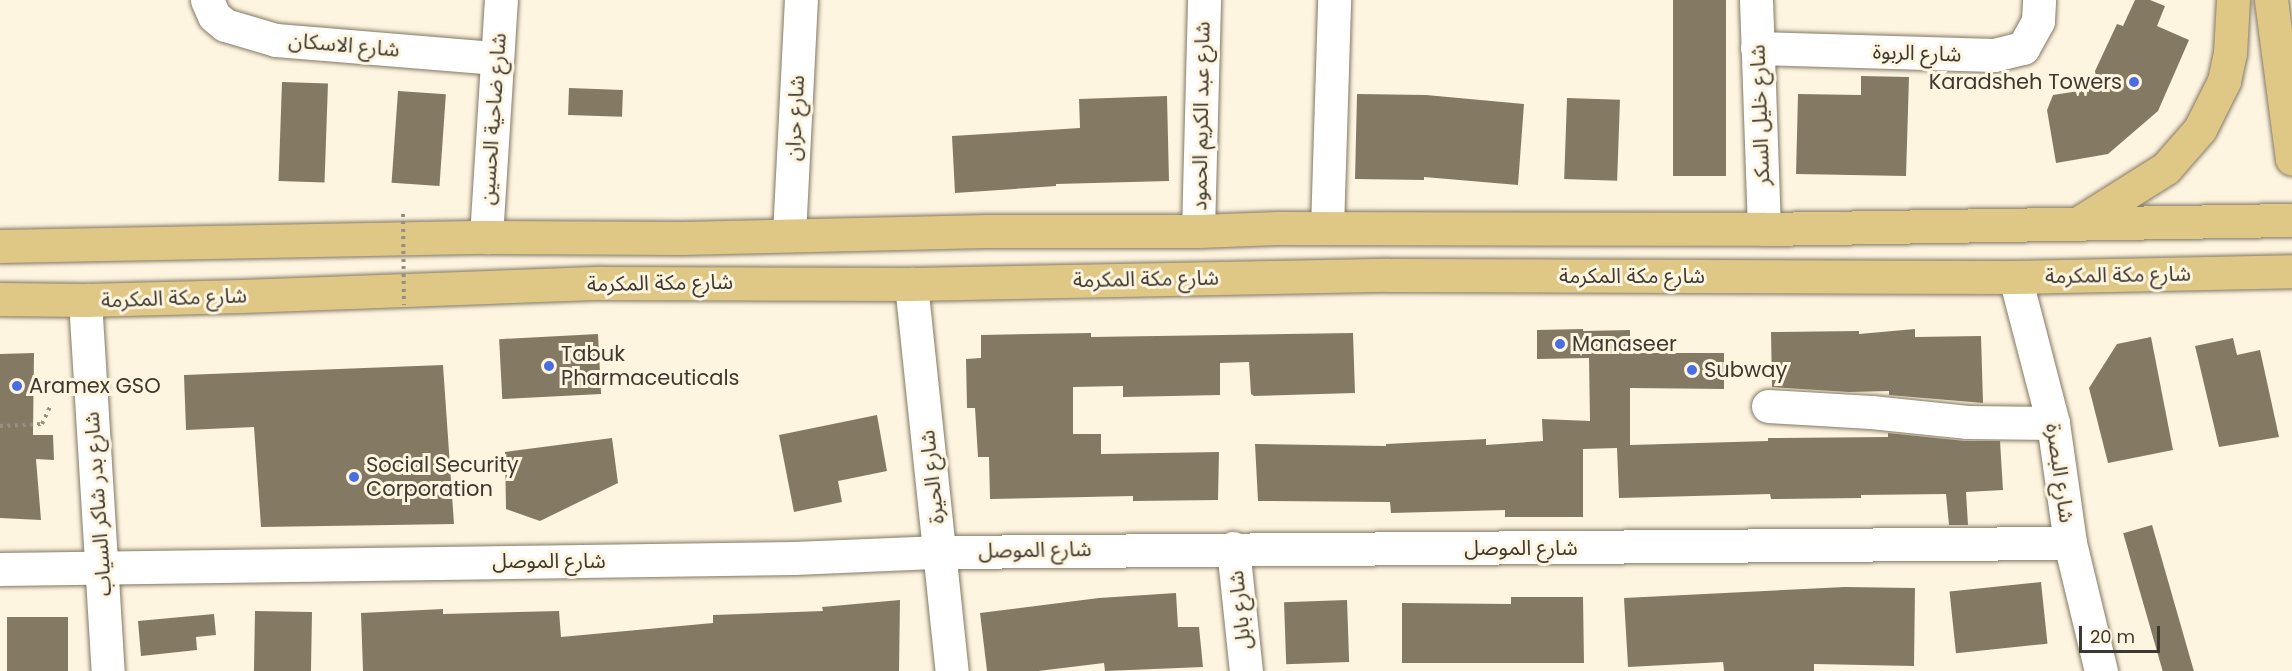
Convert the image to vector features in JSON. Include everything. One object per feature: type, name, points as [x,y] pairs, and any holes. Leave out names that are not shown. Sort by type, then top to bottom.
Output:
[{"type":"main road","points":[[2080,222],[2166,168],[2200,129],[2224,81],[2230,52],[2233,0]]},
{"type":"main road","points":[[2271,0],[2292,159]]},
{"type":"main road","points":[[0,246],[486,237],[1327,228],[1764,229],[2292,220]]},
{"type":"main road","name":"شارع مكة المكرمة","points":[[0,299],[85,300],[601,283],[782,281],[911,284],[1388,275],[2015,277],[2292,271]]},
{"type":"street","name":"شارع الاسكان","points":[[207,0],[214,16],[225,26],[276,40],[496,58]]},
{"type":"street","name":"شارع ضاحية الحسين","points":[[486,237],[501,0]]},
{"type":"street","name":"شارع حران","points":[[789,235],[801,0]]},
{"type":"street","name":"شارع عبد الكريم الحمود","points":[[1198,231],[1204,0]]},
{"type":"street","points":[[1327,228],[1334,0]]},
{"type":"street","name":"شارع خليل السكر","points":[[1756,0],[1764,229]]},
{"type":"street","name":"شارع الربوة","points":[[1757,48],[1994,56],[2023,48],[2038,21],[2039,0]]},
{"type":"street","name":"شارع البصرة","points":[[2015,277],[2053,423],[2070,543],[2101,671]]},
{"type":"street","name":"شارع الحيرة","points":[[911,284],[952,671]]},
{"type":"street","name":"شارع بدر شاكر السياب","points":[[85,300],[108,671]]},
{"type":"street","points":[[1768,406],[1871,412],[1966,422],[2053,423]]},
{"type":"street","name":"شارع الموصل","points":[[0,569],[794,558],[940,552],[1233,548],[2070,543]]},
{"type":"street","name":"شارع بابل","points":[[1233,548],[1246,671]]},
{"type":"path","points":[[403,214],[404,305]]},
{"type":"path","points":[[0,426],[42,424],[51,405]]},
{"type":"building","points":[[1673,0],[1726,0],[1726,176],[1673,176]]},
{"type":"building","name":"Karadsheh Towers","points":[[2135,0],[2150,0],[2165,6],[2157,26],[2189,40],[2158,111],[2108,154],[2056,163],[2047,110],[2053,95],[2098,88],[2095,71],[2117,24],[2123,26]]},
{"type":"building","points":[[1861,76],[1909,77],[1906,176],[1796,174],[1798,94],[1861,95]]},
{"type":"building","points":[[282,82],[328,84],[325,183],[279,181]]},
{"type":"building","points":[[569,88],[623,90],[622,117],[568,115]]},
{"type":"building","points":[[398,91],[446,94],[439,186],[392,183]]},
{"type":"building","points":[[1357,94],[1426,95],[1524,104],[1518,185],[1424,177],[1424,180],[1355,179]]},
{"type":"building","points":[[1167,96],[1169,181],[1056,184],[1056,186],[955,193],[952,136],[1080,128],[1079,99]]},
{"type":"building","points":[[1567,98],[1620,100],[1617,181],[1564,179]]},
{"type":"building","points":[[1583,329],[1583,331],[1630,330],[1630,353],[1724,353],[1724,389],[1630,388],[1630,445],[1768,441],[1768,438],[1888,437],[1888,433],[1965,441],[2000,441],[2003,490],[1966,492],[1968,525],[1949,525],[1946,494],[1861,495],[1861,498],[1771,499],[1770,494],[1619,498],[1617,448],[1583,449],[1583,517],[1505,517],[1505,510],[1391,513],[1390,502],[1258,501],[1255,444],[1386,446],[1386,444],[1486,439],[1486,445],[1543,441],[1542,419],[1590,421],[1589,358],[1537,359],[1537,330]]},
{"type":"building","points":[[1915,329],[1915,337],[1981,336],[1983,403],[1889,395],[1889,391],[1849,392],[1772,387],[1771,332],[1859,331],[1859,334]]},
{"type":"building","points":[[1091,333],[1091,337],[1353,333],[1355,393],[1254,396],[1251,394],[1249,362],[1220,363],[1220,395],[1123,397],[1123,386],[1073,387],[1073,434],[1101,434],[1101,454],[1219,452],[1218,500],[1133,501],[1133,496],[990,499],[989,457],[978,457],[975,408],[967,408],[966,359],[981,358],[981,335]]},
{"type":"building","name":"Tabuk Pharmaceuticals","points":[[598,334],[601,394],[502,399],[499,339]]},
{"type":"building","points":[[2151,337],[2173,450],[2108,463],[2089,388],[2117,344]]},
{"type":"building","points":[[2233,338],[2237,355],[2260,350],[2279,437],[2219,447],[2195,346]]},
{"type":"building","points":[[34,353],[33,435],[53,435],[54,460],[36,459],[41,520],[0,518],[0,354]]},
{"type":"building","name":"Social Security Corporation","points":[[443,365],[454,524],[261,527],[254,427],[186,430],[184,375]]},
{"type":"building","points":[[877,415],[887,471],[838,481],[842,502],[794,512],[779,435]]},
{"type":"building","points":[[612,438],[618,483],[540,521],[506,509],[505,452]]},
{"type":"building","points":[[2152,525],[2194,671],[2163,671],[2123,533]]},
{"type":"building","points":[[2041,582],[2047,644],[1956,653],[1950,592]]},
{"type":"building","points":[[1845,587],[1915,588],[1914,666],[1814,664],[1814,671],[1724,671],[1723,662],[1628,667],[1624,598]]},
{"type":"building","points":[[1176,593],[1178,627],[1199,627],[1203,667],[1105,671],[1104,663],[1038,671],[987,671],[980,613],[1099,598]]},
{"type":"building","points":[[1511,597],[1583,597],[1584,663],[1402,663],[1402,603],[1511,604]]},
{"type":"building","points":[[900,600],[899,671],[363,671],[361,613],[443,609],[443,614],[559,611],[561,637],[713,623],[713,615],[823,611],[822,607]]},
{"type":"building","points":[[1347,600],[1349,662],[1286,664],[1284,602]]},
{"type":"building","points":[[255,611],[312,612],[311,671],[254,671]]},
{"type":"building","points":[[214,614],[216,635],[196,637],[197,650],[141,656],[138,621]]},
{"type":"building","points":[[7,617],[68,617],[68,671],[7,671]]},
{"type":"place","name":"Karadsheh Towers","points":[[2134,82]]},
{"type":"place","name":"Manaseer","points":[[1560,344]]},
{"type":"place","name":"Tabuk Pharmaceuticals","points":[[549,366]]},
{"type":"place","name":"Subway","points":[[1692,370]]},
{"type":"place","name":"Aramex GSO","points":[[17,386]]},
{"type":"place","name":"Social Security Corporation","points":[[354,477]]}]
